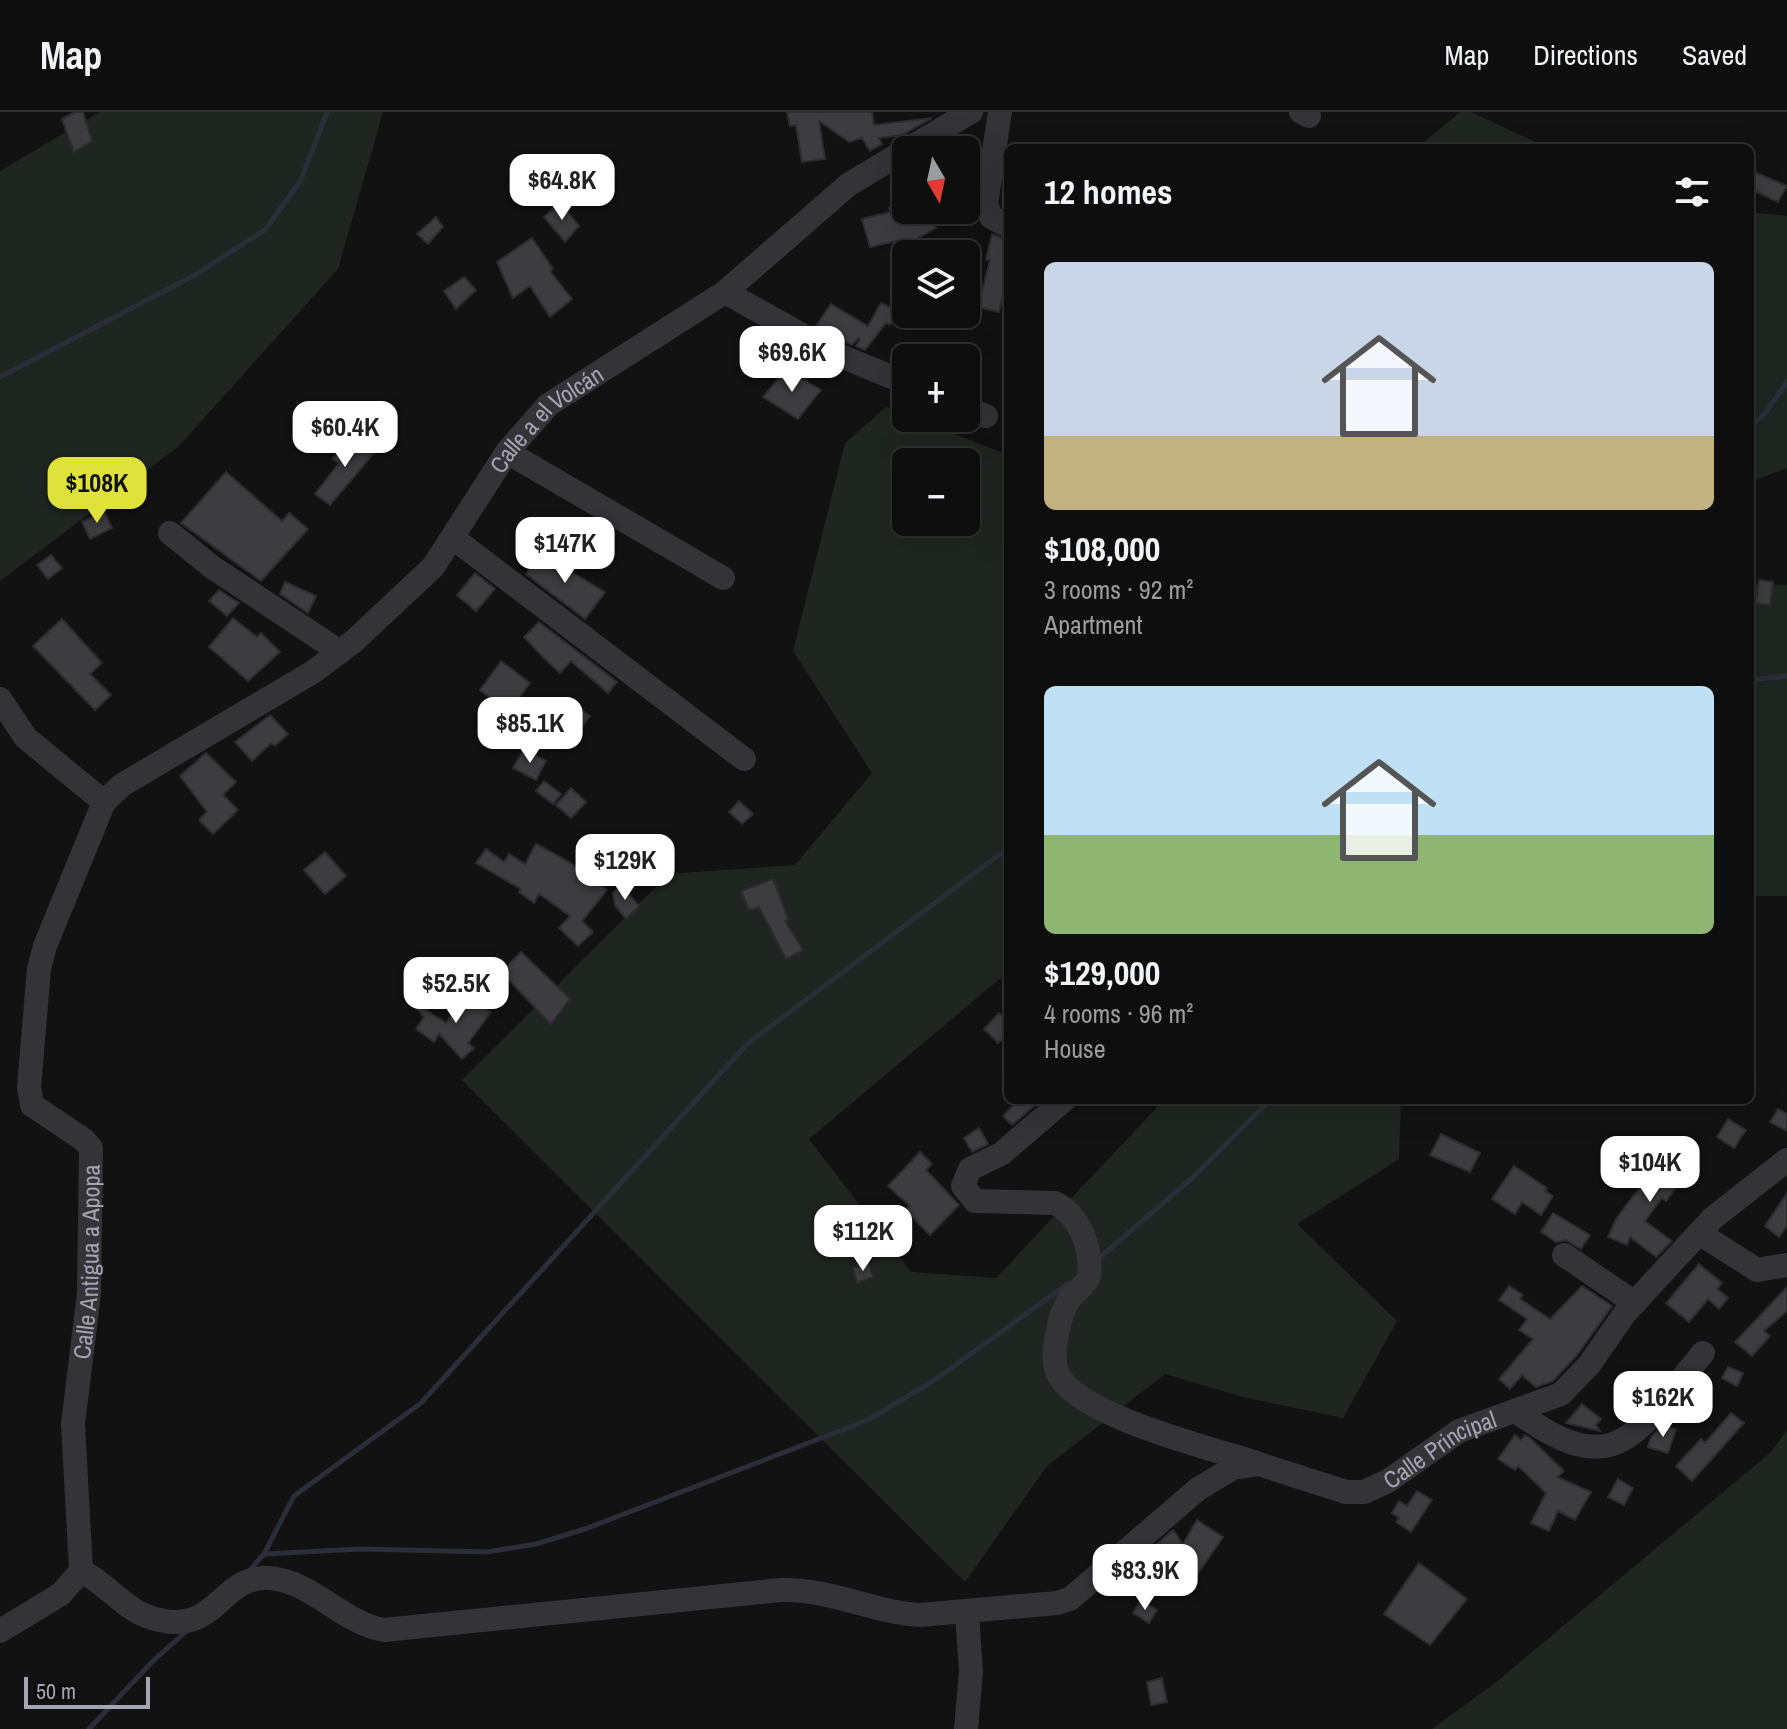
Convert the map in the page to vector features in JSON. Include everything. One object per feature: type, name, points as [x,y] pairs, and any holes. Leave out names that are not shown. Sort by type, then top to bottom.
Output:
[{"type":"street","points":[[1000,112],[986,204],[991,217],[1004,224]]},
{"type":"street","name":"Calle a el Volcán","points":[[929,136],[968,113]]},
{"type":"street","name":"Calle a el Volcán","points":[[104,802],[122,785],[300,680],[340,652],[427,574],[507,452],[548,405],[725,292],[848,185],[892,158]]},
{"type":"street","points":[[725,292],[838,355],[892,377]]},
{"type":"street","points":[[507,452],[723,578]]},
{"type":"street","points":[[170,533],[212,567],[340,652]]},
{"type":"street","points":[[453,538],[744,759]]},
{"type":"street","points":[[0,699],[26,738],[104,802]]},
{"type":"street","name":"Calle Antigua a Apopa","points":[[81,1571],[73,1424],[89,1293],[91,1148],[32,1105],[29,1087],[39,969],[45,946],[104,802]]},
{"type":"street","name":"Calle Principal","points":[[1059,1104],[1001,1154],[970,1169],[963,1186],[975,1201],[1055,1203],[1065,1208],[1077,1223],[1088,1247],[1089,1277],[1066,1302],[1055,1356],[1057,1371],[1072,1392],[1113,1415],[1346,1492],[1364,1492],[1388,1481],[1459,1431],[1569,1388],[1635,1303],[1713,1218],[1787,1160]]},
{"type":"street","points":[[1699,1233],[1757,1270],[1787,1265]]},
{"type":"street","points":[[1564,1255],[1635,1303]]},
{"type":"street","points":[[1516,1411],[1538,1427],[1579,1447],[1615,1444],[1638,1429],[1703,1353]]},
{"type":"street","points":[[0,1631],[61,1594],[73,1585],[81,1571],[141,1614],[182,1623],[206,1615],[242,1584],[269,1578],[299,1587],[351,1620],[384,1630],[781,1590],[820,1591],[904,1614],[967,1614],[1044,1606],[1070,1599],[1217,1475],[1245,1464],[1259,1464]]},
{"type":"street","points":[[966,1729],[971,1671],[967,1614]]},
{"type":"shaded area","points":[[100,112],[383,112],[338,269],[178,447],[0,581],[0,171]]},
{"type":"shaded area","points":[[1460,112],[1471,112],[1539,144],[1422,144]]},
{"type":"shaded area","points":[[1754,212],[1787,216],[1787,468],[1754,480]]},
{"type":"shaded area","points":[[886,407],[892,409],[892,432],[950,432],[1004,453],[1004,975],[809,1139],[911,1272],[996,1278],[1160,1104],[1401,1104],[1399,1159],[1297,1224],[1397,1321],[1343,1418],[1243,1397],[1165,1374],[1047,1466],[965,1582],[462,1080],[669,874],[795,865],[872,773],[793,651],[845,443]]},
{"type":"shaded area","points":[[1754,584],[1787,585],[1787,896],[1754,896]]},
{"type":"shaded area","points":[[1787,1430],[1787,1729],[1432,1729],[1495,1683],[1771,1452]]},
{"type":"building","points":[[75,112],[83,112],[92,141],[74,152],[62,119]]},
{"type":"building","points":[[787,112],[872,112],[874,125],[932,118],[902,135],[879,138],[882,144],[870,151],[862,138],[849,142],[819,121],[825,159],[802,162],[796,125],[790,126]]},
{"type":"building","points":[[1754,172],[1787,186],[1778,202],[1754,191]]},
{"type":"building","points":[[560,202],[579,226],[565,242],[544,217]]},
{"type":"building","points":[[892,206],[892,224],[934,224],[936,228],[915,240],[892,240],[870,247],[862,219],[890,212]]},
{"type":"building","points":[[436,217],[443,227],[428,244],[417,234]]},
{"type":"building","points":[[992,234],[1004,239],[1004,292],[999,312],[980,307],[990,260],[986,260]]},
{"type":"building","points":[[532,238],[553,269],[550,271],[572,299],[550,317],[530,286],[513,298],[497,262]]},
{"type":"building","points":[[464,277],[476,290],[456,309],[444,291]]},
{"type":"building","points":[[881,303],[892,308],[892,322],[890,325],[886,323],[865,350],[856,346],[858,338],[852,345],[816,326],[831,304],[868,326]]},
{"type":"building","points":[[786,369],[821,390],[798,419],[763,397]]},
{"type":"building","points":[[356,436],[374,453],[330,505],[315,494],[339,463],[332,459]]},
{"type":"building","points":[[226,472],[282,521],[289,513],[308,529],[261,581],[181,523]]},
{"type":"building","points":[[104,511],[112,528],[90,539],[82,522]]},
{"type":"building","points":[[540,553],[605,592],[585,619],[526,574]]},
{"type":"building","points":[[51,555],[62,568],[48,579],[37,565]]},
{"type":"building","points":[[475,573],[495,589],[476,611],[457,595]]},
{"type":"building","points":[[1759,580],[1773,582],[1770,605],[1756,603]]},
{"type":"building","points":[[285,582],[316,596],[308,613],[280,594]]},
{"type":"building","points":[[219,590],[239,603],[227,616],[209,601]]},
{"type":"building","points":[[233,618],[257,637],[261,633],[280,652],[248,681],[209,647]]},
{"type":"building","points":[[62,619],[102,663],[90,674],[111,695],[95,710],[33,646]]},
{"type":"building","points":[[539,622],[617,682],[608,693],[571,661],[560,673],[544,658],[524,637]]},
{"type":"building","points":[[501,661],[530,683],[509,712],[480,690]]},
{"type":"building","points":[[572,703],[590,716],[571,742],[553,729]]},
{"type":"building","points":[[270,715],[288,734],[275,746],[271,743],[252,761],[235,742]]},
{"type":"building","points":[[524,749],[546,761],[536,780],[513,768]]},
{"type":"building","points":[[206,753],[236,782],[223,795],[238,810],[213,834],[199,820],[207,812],[180,776]]},
{"type":"building","points":[[544,781],[561,794],[553,804],[536,791]]},
{"type":"building","points":[[571,788],[586,802],[571,818],[556,805]]},
{"type":"building","points":[[739,801],[753,814],[742,824],[729,812]]},
{"type":"building","points":[[626,835],[629,852],[608,855],[606,838]]},
{"type":"building","points":[[536,844],[571,863],[607,890],[582,921],[593,932],[578,946],[559,928],[570,916],[539,894],[534,903],[519,892],[521,889],[476,863],[486,849],[504,862],[509,854],[525,864]]},
{"type":"building","points":[[325,852],[346,876],[325,894],[304,870]]},
{"type":"building","points":[[773,879],[788,919],[785,921],[803,950],[786,959],[759,907],[749,910],[741,891]]},
{"type":"building","points":[[621,884],[639,906],[626,919],[615,905],[613,893]]},
{"type":"building","points":[[521,952],[570,999],[551,1024],[501,972]]},
{"type":"building","points":[[464,994],[491,1012],[468,1043],[474,1048],[462,1059],[439,1034],[434,1042],[416,1029],[424,1017],[417,1009],[420,1006],[446,1023]]},
{"type":"building","points":[[999,1013],[1004,1017],[1004,1037],[998,1043],[984,1029]]},
{"type":"building","points":[[1014,1104],[1035,1105],[1012,1125],[1003,1116]]},
{"type":"building","points":[[1778,1109],[1787,1114],[1787,1131],[1770,1122]]},
{"type":"building","points":[[1728,1119],[1746,1130],[1734,1148],[1717,1137]]},
{"type":"building","points":[[979,1128],[988,1144],[972,1152],[964,1138]]},
{"type":"building","points":[[1441,1134],[1480,1153],[1470,1172],[1430,1155]]},
{"type":"building","points":[[1675,1141],[1690,1152],[1672,1178],[1679,1184],[1666,1201],[1662,1198],[1645,1221],[1672,1241],[1656,1257],[1630,1237],[1627,1245],[1608,1237],[1616,1219]]},
{"type":"building","points":[[920,1152],[932,1164],[926,1170],[959,1205],[930,1235],[905,1210],[910,1206],[888,1186]]},
{"type":"building","points":[[1514,1166],[1547,1188],[1545,1191],[1553,1196],[1541,1215],[1522,1202],[1515,1214],[1492,1199]]},
{"type":"building","points":[[1787,1193],[1787,1226],[1779,1237],[1765,1226]]},
{"type":"building","points":[[1553,1213],[1590,1235],[1581,1249],[1566,1240],[1556,1242],[1541,1232]]},
{"type":"building","points":[[868,1262],[873,1277],[857,1283],[853,1268]]},
{"type":"building","points":[[1699,1264],[1722,1283],[1717,1289],[1728,1298],[1719,1309],[1708,1299],[1689,1322],[1666,1303]]},
{"type":"building","points":[[1509,1286],[1523,1295],[1520,1299],[1550,1319],[1582,1286],[1612,1306],[1577,1355],[1553,1381],[1536,1387],[1522,1375],[1510,1389],[1499,1379],[1533,1339],[1519,1330],[1527,1319],[1499,1300]]},
{"type":"building","points":[[1787,1287],[1787,1311],[1764,1331],[1770,1336],[1752,1356],[1735,1342]]},
{"type":"building","points":[[1728,1367],[1743,1373],[1737,1386],[1722,1378]]},
{"type":"building","points":[[1582,1404],[1601,1419],[1596,1425],[1600,1431],[1566,1423]]},
{"type":"building","points":[[1731,1413],[1744,1423],[1692,1481],[1676,1466],[1701,1439],[1705,1443]]},
{"type":"building","points":[[1663,1425],[1676,1429],[1668,1453],[1648,1447],[1651,1437]]},
{"type":"building","points":[[1515,1435],[1521,1440],[1525,1435],[1530,1438],[1564,1471],[1557,1477],[1591,1492],[1575,1520],[1558,1511],[1549,1531],[1531,1523],[1546,1493],[1518,1466],[1515,1470],[1498,1459]]},
{"type":"building","points":[[1618,1479],[1633,1488],[1624,1505],[1608,1497]]},
{"type":"building","points":[[1417,1491],[1432,1500],[1411,1532],[1396,1522],[1399,1518],[1392,1513],[1399,1501],[1407,1506]]},
{"type":"building","points":[[1197,1520],[1223,1537],[1197,1575],[1165,1554],[1157,1562],[1149,1551],[1173,1530],[1183,1544]]},
{"type":"building","points":[[1419,1563],[1467,1599],[1430,1645],[1384,1614]]},
{"type":"building","points":[[1141,1600],[1157,1610],[1149,1623],[1133,1613]]},
{"type":"building","points":[[1162,1678],[1167,1702],[1151,1705],[1147,1682]]},
{"type":"waterway","points":[[0,377],[195,275],[265,230],[301,180],[327,112]]},
{"type":"waterway","points":[[1754,423],[1764,415],[1787,382]]},
{"type":"waterway","points":[[1754,680],[1787,676]]},
{"type":"waterway","points":[[249,1571],[264,1554],[294,1496],[421,1403],[747,1044],[1004,851]]},
{"type":"waterway","points":[[1096,1261],[1192,1178],[1266,1104]]},
{"type":"waterway","points":[[265,1554],[360,1549],[487,1552],[536,1544],[585,1529],[868,1420],[933,1381],[1069,1283]]},
{"type":"waterway","points":[[89,1729],[153,1661],[190,1628]]}]
